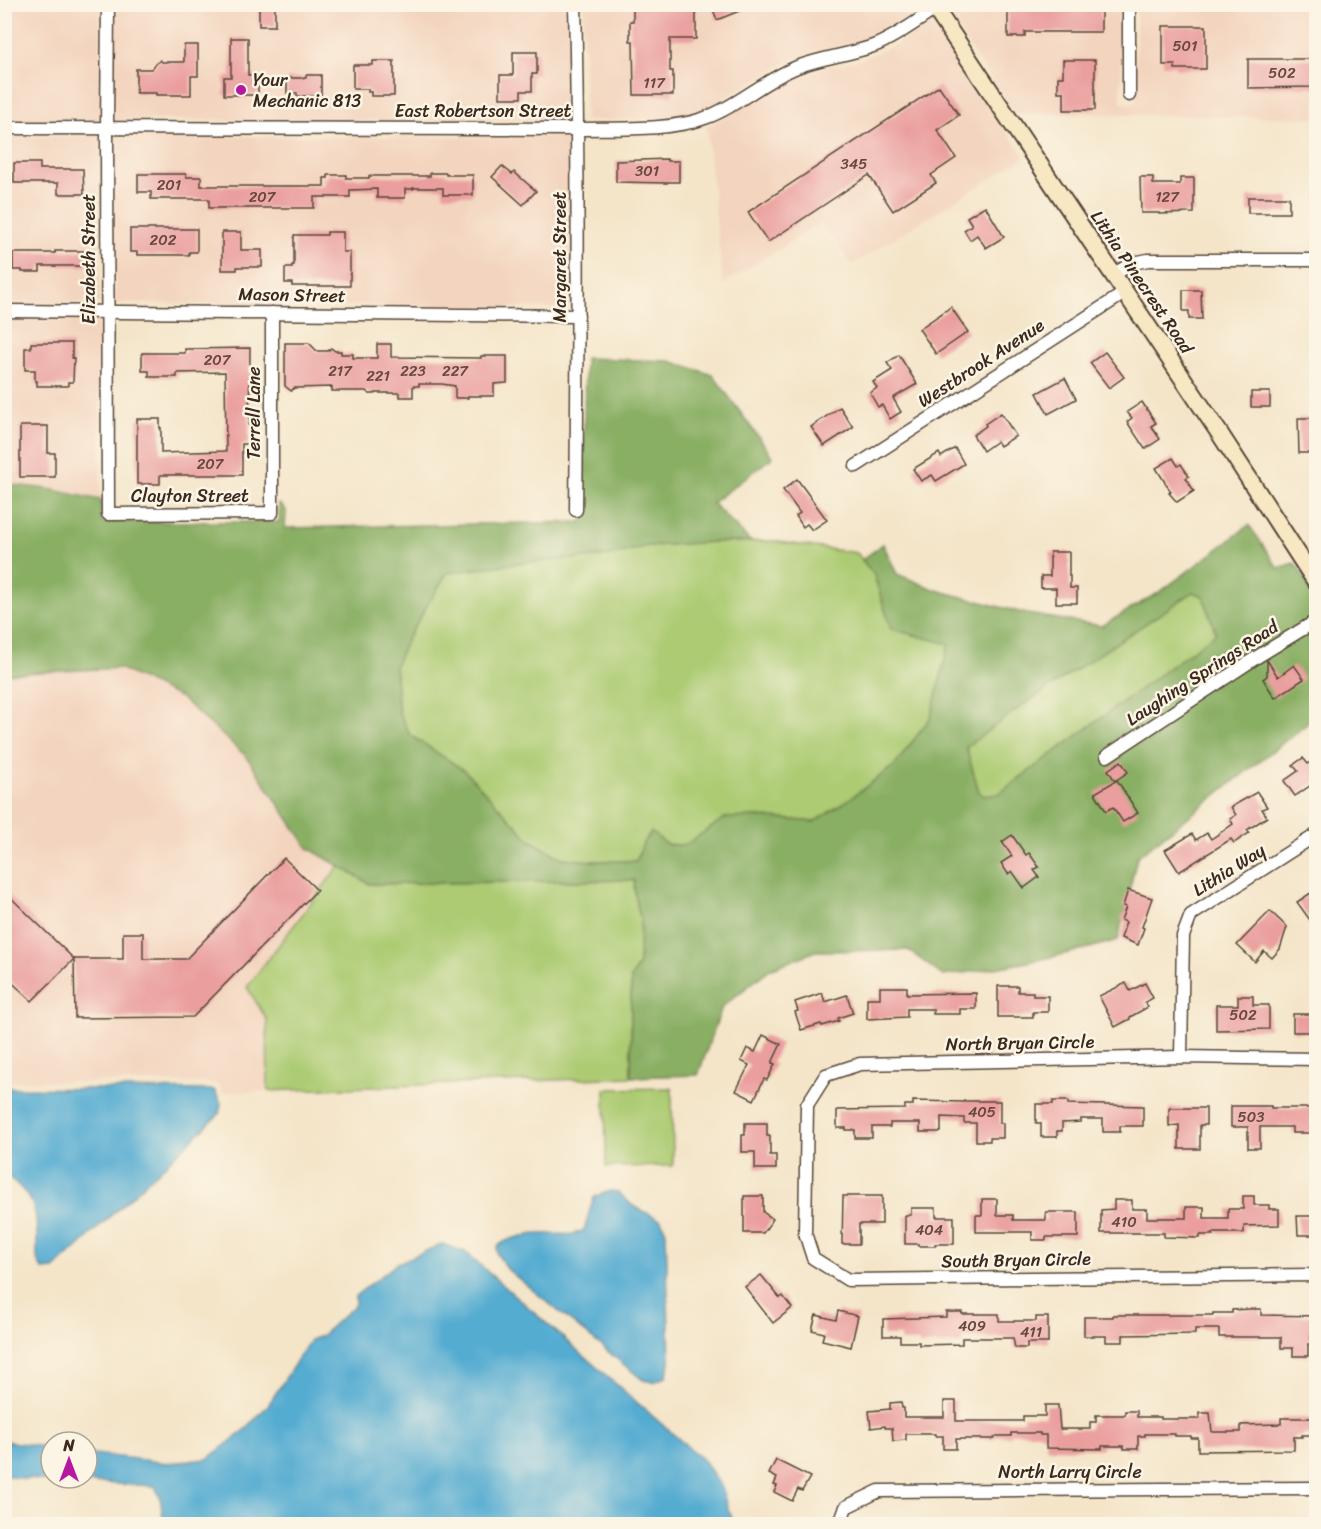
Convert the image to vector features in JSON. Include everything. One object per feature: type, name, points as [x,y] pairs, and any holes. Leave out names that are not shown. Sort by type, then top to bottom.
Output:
[{"type":"main road","name":"Lithia Pinecrest Road","points":[[933,7],[1114,274],[1317,582]]},
{"type":"street","name":"Elizabeth Street","points":[[108,4],[108,514]]},
{"type":"street","name":"Margaret Street","points":[[575,4],[578,129],[576,510]]},
{"type":"street","points":[[1129,4],[1129,95]]},
{"type":"street","name":"East Robertson Street","points":[[4,128],[578,129],[664,126],[705,118],[795,68],[814,61],[856,52],[882,42],[893,37],[933,7]]},
{"type":"street","points":[[1114,274],[1133,263],[1148,260],[1317,260]]},
{"type":"street","name":"Westbrook Avenue","points":[[856,466],[1126,292]]},
{"type":"street","name":"Mason Street","points":[[4,311],[578,316]]},
{"type":"street","name":"Terrell Lane","points":[[272,313],[272,513]]},
{"type":"street","name":"Clayton Street","points":[[108,514],[272,513]]},
{"type":"street","name":"Laughing Springs Road","points":[[1107,756],[1257,657],[1317,621]]},
{"type":"street","name":"Lithia Way","points":[[1181,1057],[1183,936],[1191,915],[1317,835]]},
{"type":"street","name":"North Bryan Circle","points":[[807,1169],[807,1105],[826,1075],[860,1064],[1181,1057],[1317,1059]]},
{"type":"street","name":"South Bryan Circle","points":[[807,1169],[805,1233],[813,1258],[848,1280],[1317,1275]]},
{"type":"street","name":"North Larry Circle","points":[[840,1524],[846,1507],[879,1491],[1317,1488]]},
{"type":"shaded area","points":[[5,4],[101,5],[100,120],[5,120]]},
{"type":"shaded area","points":[[923,4],[924,7],[890,30],[855,44],[792,60],[703,110],[663,118],[585,121],[583,5]]},
{"type":"shaded area","points":[[115,5],[568,5],[570,121],[114,120]]},
{"type":"shaded area","points":[[941,5],[1122,5],[1121,103],[1136,103],[1136,5],[1316,5],[1316,118],[1014,113]]},
{"type":"shaded area","points":[[933,20],[1025,157],[852,265],[821,222],[723,284],[706,126],[798,75],[858,60],[879,52],[897,44]]},
{"type":"shaded area","points":[[5,136],[100,136],[100,303],[5,303]]},
{"type":"shaded area","points":[[114,136],[571,137],[571,308],[115,303]]},
{"type":"shaded area","points":[[5,319],[99,319],[101,500],[48,489],[5,484]]},
{"type":"shaded area","points":[[119,668],[181,698],[247,757],[308,848],[339,866],[247,987],[267,1019],[268,1091],[223,1093],[219,1085],[214,1083],[5,1081],[5,674]]},
{"type":"green space","points":[[585,358],[670,361],[713,375],[773,457],[712,503],[751,542],[648,546],[609,556],[518,563],[447,573],[408,637],[395,666],[399,713],[410,735],[465,771],[531,841],[562,858],[590,861],[636,861],[643,843],[651,832],[668,845],[685,845],[725,818],[760,817],[814,822],[895,765],[931,717],[949,644],[891,629],[874,575],[862,560],[883,544],[897,574],[936,590],[1027,614],[1102,626],[1161,591],[1249,525],[1278,568],[1295,563],[1316,596],[1316,717],[1137,857],[1118,940],[1075,952],[943,976],[908,950],[816,951],[770,969],[722,1007],[698,1075],[631,1077],[631,978],[639,964],[640,918],[634,880],[370,884],[308,848],[247,757],[181,698],[119,668],[5,674],[5,484],[48,489],[101,500],[101,522],[279,522],[279,504],[286,510],[285,528],[582,522]],"holes":[[[1193,592],[1203,596],[1216,633],[998,794],[984,796],[979,792],[966,747],[1027,702]]]},
{"type":"green space","points":[[772,541],[857,553],[874,575],[891,629],[949,644],[931,717],[895,765],[814,822],[760,817],[725,818],[686,845],[643,843],[636,861],[590,861],[562,858],[531,841],[465,771],[410,735],[399,713],[395,665],[408,637],[446,573],[518,563],[609,556],[648,546]]},
{"type":"green space","points":[[1193,592],[1203,596],[1216,633],[998,795],[984,796],[979,792],[966,747],[1027,702]]},
{"type":"green space","points":[[339,866],[370,884],[635,880],[635,895],[640,918],[639,964],[631,978],[631,1077],[268,1091],[267,1020],[247,987]]},
{"type":"green space","points":[[672,1088],[673,1166],[606,1167],[605,1089]]},
{"type":"water","points":[[5,1088],[214,1090],[221,1103],[219,1114],[54,1269],[43,1270],[37,1257],[37,1230],[32,1203],[28,1196],[5,1174]]},
{"type":"water","points":[[610,1191],[618,1192],[633,1206],[661,1220],[666,1232],[670,1363],[666,1377],[653,1382],[643,1380],[508,1270],[497,1254],[497,1247],[515,1238],[538,1234],[572,1234],[584,1230],[594,1197]]},
{"type":"water","points":[[442,1244],[465,1252],[705,1462],[722,1488],[735,1524],[164,1524],[160,1497],[155,1486],[99,1483],[99,1454],[168,1463],[207,1459],[244,1431],[269,1404],[310,1340],[321,1336],[355,1305],[355,1296],[398,1263]]},
{"type":"water","points":[[5,1441],[39,1446],[39,1480],[5,1475]]},
{"type":"building","points":[[261,4],[275,4],[275,26],[259,26]]},
{"type":"building","points":[[633,4],[696,4],[696,39],[670,39],[673,95],[634,95],[633,41],[630,41]]},
{"type":"building","points":[[711,4],[754,4],[754,5],[717,20]]},
{"type":"building","points":[[1008,4],[1101,4],[1101,32],[1025,32],[1025,37],[1008,37]]},
{"type":"building","points":[[1163,26],[1206,26],[1206,69],[1175,69],[1175,65],[1163,65]]},
{"type":"building","points":[[231,38],[248,38],[248,75],[258,75],[258,95],[224,95],[224,77],[231,77]]},
{"type":"building","points":[[184,45],[198,45],[198,76],[191,76],[191,95],[136,93],[136,69],[151,69],[160,60],[162,62],[184,62]]},
{"type":"building","points":[[513,52],[537,52],[537,74],[532,74],[532,91],[521,91],[521,98],[500,98],[500,75],[513,75]]},
{"type":"building","points":[[1248,59],[1317,59],[1317,87],[1248,88]]},
{"type":"building","points":[[1063,60],[1095,60],[1095,110],[1064,110],[1064,92],[1058,92],[1058,77],[1063,77]]},
{"type":"building","points":[[373,61],[394,61],[394,96],[371,96],[368,89],[353,89],[353,65],[373,65]]},
{"type":"building","points":[[306,75],[321,75],[321,96],[297,96],[297,93],[287,93],[287,78],[306,78]]},
{"type":"building","points":[[939,86],[959,115],[937,130],[956,158],[931,175],[936,183],[893,211],[869,175],[768,242],[748,212]]},
{"type":"building","points":[[667,159],[667,161],[679,161],[679,182],[616,182],[616,161]]},
{"type":"building","points":[[14,163],[40,163],[40,169],[83,169],[84,194],[58,194],[58,183],[14,183]]},
{"type":"building","points":[[502,166],[512,174],[514,172],[536,191],[523,205],[492,177]]},
{"type":"building","points":[[430,173],[473,175],[473,195],[443,195],[443,188],[413,188],[405,189],[405,198],[377,198],[377,189],[350,190],[350,197],[314,197],[314,208],[209,208],[209,199],[151,199],[151,192],[138,192],[138,174],[186,174],[186,177],[201,177],[201,186],[324,186],[324,178],[328,178],[328,175],[369,178],[369,176],[430,176]]},
{"type":"building","points":[[1140,177],[1153,177],[1153,184],[1180,184],[1180,178],[1194,178],[1194,213],[1141,213]]},
{"type":"building","points":[[1248,197],[1289,197],[1289,213],[1248,213]]},
{"type":"building","points":[[985,206],[1004,237],[986,248],[977,235],[970,240],[964,230],[972,225],[967,217]]},
{"type":"building","points":[[130,229],[197,229],[197,252],[189,252],[189,255],[137,255],[137,252],[130,252]]},
{"type":"building","points":[[222,232],[241,232],[241,250],[262,250],[262,267],[237,267],[237,270],[222,270]]},
{"type":"building","points":[[327,232],[343,232],[343,252],[350,252],[350,286],[292,286],[292,283],[285,283],[285,268],[292,268],[294,265],[294,235],[327,235]]},
{"type":"building","points":[[55,251],[87,251],[87,266],[40,266],[40,272],[13,270],[13,253],[55,253]]},
{"type":"building","points":[[1183,290],[1201,290],[1202,319],[1189,319],[1189,311],[1183,311]]},
{"type":"building","points":[[951,307],[968,332],[936,354],[919,329]]},
{"type":"building","points":[[31,343],[72,343],[73,382],[68,382],[68,386],[37,386],[35,370],[25,370],[25,348],[31,348]]},
{"type":"building","points":[[285,343],[309,343],[317,351],[328,351],[331,348],[341,351],[341,354],[353,354],[353,358],[377,358],[377,344],[391,344],[391,357],[507,356],[507,383],[494,384],[494,396],[468,396],[468,398],[455,398],[455,386],[442,384],[413,386],[413,397],[400,397],[400,393],[369,394],[366,391],[332,391],[332,387],[294,388],[291,391],[285,386]]},
{"type":"building","points":[[250,348],[249,444],[242,444],[242,475],[161,475],[160,484],[137,484],[137,419],[160,419],[161,453],[226,451],[225,372],[177,373],[177,377],[149,377],[149,371],[142,371],[142,353],[185,353],[185,349]]},
{"type":"building","points":[[1105,352],[1124,377],[1109,388],[1090,363]]},
{"type":"building","points":[[899,355],[917,384],[893,398],[901,412],[890,419],[882,405],[878,407],[870,393],[877,388],[873,382],[892,370],[887,363]]},
{"type":"building","points":[[1065,378],[1076,399],[1048,414],[1037,393]]},
{"type":"building","points":[[1251,392],[1270,392],[1270,407],[1251,407]]},
{"type":"building","points":[[1142,402],[1156,423],[1151,426],[1160,439],[1145,449],[1127,422],[1132,418],[1127,412]]},
{"type":"building","points":[[840,407],[853,427],[824,446],[811,427]]},
{"type":"building","points":[[1001,413],[1016,436],[1000,446],[997,441],[983,451],[973,435]]},
{"type":"building","points":[[1298,418],[1314,418],[1317,453],[1299,453]]},
{"type":"building","points":[[20,426],[48,426],[48,453],[55,453],[55,477],[20,477]]},
{"type":"building","points":[[955,448],[964,464],[936,481],[932,475],[921,481],[913,469],[939,453],[941,457]]},
{"type":"building","points":[[1173,458],[1178,466],[1181,464],[1189,476],[1186,478],[1194,491],[1177,502],[1169,493],[1171,492],[1156,468]]},
{"type":"building","points":[[797,479],[827,520],[812,530],[807,524],[803,527],[796,516],[800,513],[783,490]]},
{"type":"building","points":[[1050,552],[1069,552],[1070,588],[1077,588],[1077,603],[1056,603],[1056,588],[1041,588],[1041,576],[1050,576]]},
{"type":"building","points":[[1267,660],[1278,677],[1294,665],[1304,679],[1275,698],[1263,679],[1267,676]]},
{"type":"building","points":[[1303,758],[1308,764],[1317,758],[1317,781],[1295,796],[1284,781],[1298,771],[1293,765]]},
{"type":"building","points":[[1121,761],[1128,772],[1115,781],[1108,770]]},
{"type":"building","points":[[1117,780],[1138,813],[1123,822],[1113,807],[1106,811],[1095,793]]},
{"type":"building","points":[[1257,792],[1267,807],[1262,809],[1267,817],[1247,830],[1249,833],[1234,843],[1231,839],[1179,872],[1165,850],[1192,834],[1196,840],[1207,833],[1211,839],[1233,824],[1230,819],[1236,815],[1231,807]]},
{"type":"building","points":[[1012,835],[1026,855],[1029,853],[1039,867],[1034,870],[1039,877],[1024,888],[1012,871],[1008,874],[1001,863],[1012,856],[1002,842]]},
{"type":"building","points":[[284,858],[317,890],[193,1017],[75,1018],[74,959],[123,959],[123,933],[143,933],[143,959],[186,959]]},
{"type":"building","points":[[1317,889],[1317,930],[1297,902]]},
{"type":"building","points":[[1128,890],[1152,898],[1138,945],[1121,938],[1126,922],[1121,920],[1126,907],[1123,906]]},
{"type":"building","points":[[4,891],[74,959],[32,1001],[4,975]]},
{"type":"building","points":[[1270,911],[1287,927],[1280,949],[1272,958],[1264,951],[1255,962],[1237,945]]},
{"type":"building","points":[[1126,983],[1130,991],[1145,983],[1153,998],[1145,1002],[1148,1007],[1115,1027],[1099,996]]},
{"type":"building","points":[[998,986],[1018,986],[1018,992],[1033,992],[1033,996],[1048,996],[1048,1012],[1033,1012],[1033,1017],[998,1017]]},
{"type":"building","points":[[880,987],[907,987],[907,994],[976,993],[976,1009],[960,1009],[960,1014],[933,1014],[933,1009],[907,1009],[907,1017],[867,1019],[867,998],[880,998]]},
{"type":"building","points":[[822,993],[825,1002],[847,995],[853,1013],[838,1018],[839,1021],[801,1030],[795,1012],[798,1011],[795,1002]]},
{"type":"building","points":[[1238,996],[1253,996],[1253,1005],[1269,1005],[1269,1029],[1216,1030],[1216,1005],[1238,1005]]},
{"type":"building","points":[[1293,1014],[1317,1014],[1317,1030],[1293,1032]]},
{"type":"building","points":[[763,1035],[781,1044],[772,1063],[775,1064],[767,1080],[764,1079],[754,1100],[736,1091],[749,1065],[741,1061],[747,1048],[755,1052]]},
{"type":"building","points":[[913,1101],[1000,1101],[1003,1138],[976,1141],[976,1123],[964,1123],[964,1118],[941,1117],[941,1132],[920,1132],[920,1123],[890,1123],[890,1127],[872,1127],[872,1138],[855,1138],[855,1130],[837,1128],[837,1110],[905,1109],[905,1105],[913,1105]]},
{"type":"building","points":[[1053,1101],[1068,1101],[1068,1104],[1143,1106],[1143,1126],[1120,1126],[1120,1132],[1103,1132],[1103,1119],[1081,1119],[1081,1122],[1062,1123],[1062,1131],[1057,1131],[1057,1137],[1041,1137],[1041,1123],[1036,1123],[1036,1104],[1053,1104]]},
{"type":"building","points":[[1231,1106],[1317,1108],[1317,1133],[1292,1133],[1292,1127],[1260,1127],[1260,1148],[1248,1148],[1248,1127],[1231,1127]]},
{"type":"building","points":[[1169,1108],[1206,1108],[1206,1125],[1200,1125],[1200,1149],[1179,1149],[1179,1125],[1169,1126]]},
{"type":"building","points":[[745,1123],[767,1123],[770,1155],[776,1155],[776,1169],[755,1169],[755,1152],[742,1152]]},
{"type":"building","points":[[744,1196],[763,1196],[763,1212],[773,1219],[763,1233],[744,1233]]},
{"type":"building","points":[[843,1196],[882,1196],[882,1224],[859,1224],[859,1244],[842,1244]]},
{"type":"building","points":[[1243,1196],[1254,1196],[1254,1205],[1269,1205],[1269,1209],[1279,1209],[1279,1225],[1244,1226],[1244,1233],[1213,1233],[1213,1235],[1200,1235],[1200,1238],[1164,1237],[1164,1233],[1101,1233],[1101,1210],[1114,1209],[1114,1200],[1132,1200],[1132,1209],[1147,1209],[1147,1218],[1186,1218],[1186,1207],[1204,1207],[1204,1218],[1228,1218],[1228,1209],[1243,1209]]},
{"type":"building","points":[[982,1199],[997,1199],[997,1215],[1013,1215],[1013,1220],[1046,1220],[1046,1212],[1078,1212],[1078,1237],[1046,1237],[1046,1240],[1032,1240],[1032,1232],[976,1232],[976,1215],[982,1215]]},
{"type":"building","points":[[911,1208],[936,1208],[936,1217],[954,1217],[954,1244],[918,1246],[918,1244],[905,1244],[905,1215],[911,1215]]},
{"type":"building","points":[[1297,1216],[1317,1216],[1317,1235],[1298,1235]]},
{"type":"building","points":[[761,1275],[780,1298],[783,1296],[792,1308],[773,1323],[745,1287]]},
{"type":"building","points":[[1261,1309],[1261,1315],[1317,1316],[1317,1335],[1311,1335],[1308,1356],[1293,1356],[1293,1348],[1281,1348],[1281,1337],[1219,1337],[1219,1329],[1195,1329],[1195,1334],[1123,1335],[1123,1342],[1106,1342],[1106,1336],[1084,1336],[1084,1317],[1213,1315],[1213,1313],[1232,1313],[1232,1310]]},
{"type":"building","points":[[838,1311],[858,1316],[851,1347],[822,1340],[824,1333],[812,1330],[816,1315],[836,1320]]},
{"type":"building","points":[[946,1312],[999,1314],[999,1321],[1036,1321],[1036,1317],[1048,1317],[1048,1343],[1027,1343],[1027,1348],[1015,1348],[1013,1338],[962,1338],[962,1344],[919,1345],[919,1342],[900,1342],[900,1336],[883,1336],[883,1319],[946,1317]]},
{"type":"building","points":[[944,1401],[956,1401],[956,1421],[1023,1421],[1023,1416],[1045,1416],[1045,1405],[1058,1405],[1060,1429],[1090,1429],[1090,1422],[1096,1422],[1096,1415],[1125,1415],[1125,1411],[1137,1411],[1137,1417],[1161,1417],[1161,1419],[1199,1419],[1199,1413],[1210,1413],[1212,1432],[1241,1432],[1241,1425],[1281,1424],[1281,1418],[1317,1418],[1317,1435],[1294,1437],[1294,1450],[1198,1451],[1198,1438],[1175,1436],[1175,1434],[1138,1436],[1138,1449],[1124,1449],[1124,1446],[1102,1446],[1102,1449],[1046,1448],[1046,1435],[1040,1435],[1040,1433],[1011,1433],[1011,1436],[997,1436],[993,1439],[956,1439],[956,1449],[943,1449],[943,1436],[906,1434],[906,1440],[893,1441],[892,1428],[885,1428],[885,1426],[871,1428],[869,1411],[890,1409],[890,1403],[901,1402],[904,1417],[944,1417]]},
{"type":"building","points":[[776,1460],[810,1477],[802,1491],[798,1489],[792,1501],[774,1492],[777,1478],[769,1474]]},
{"type":"place","name":"Your Mechanic 813","points":[[241,90]]}]
